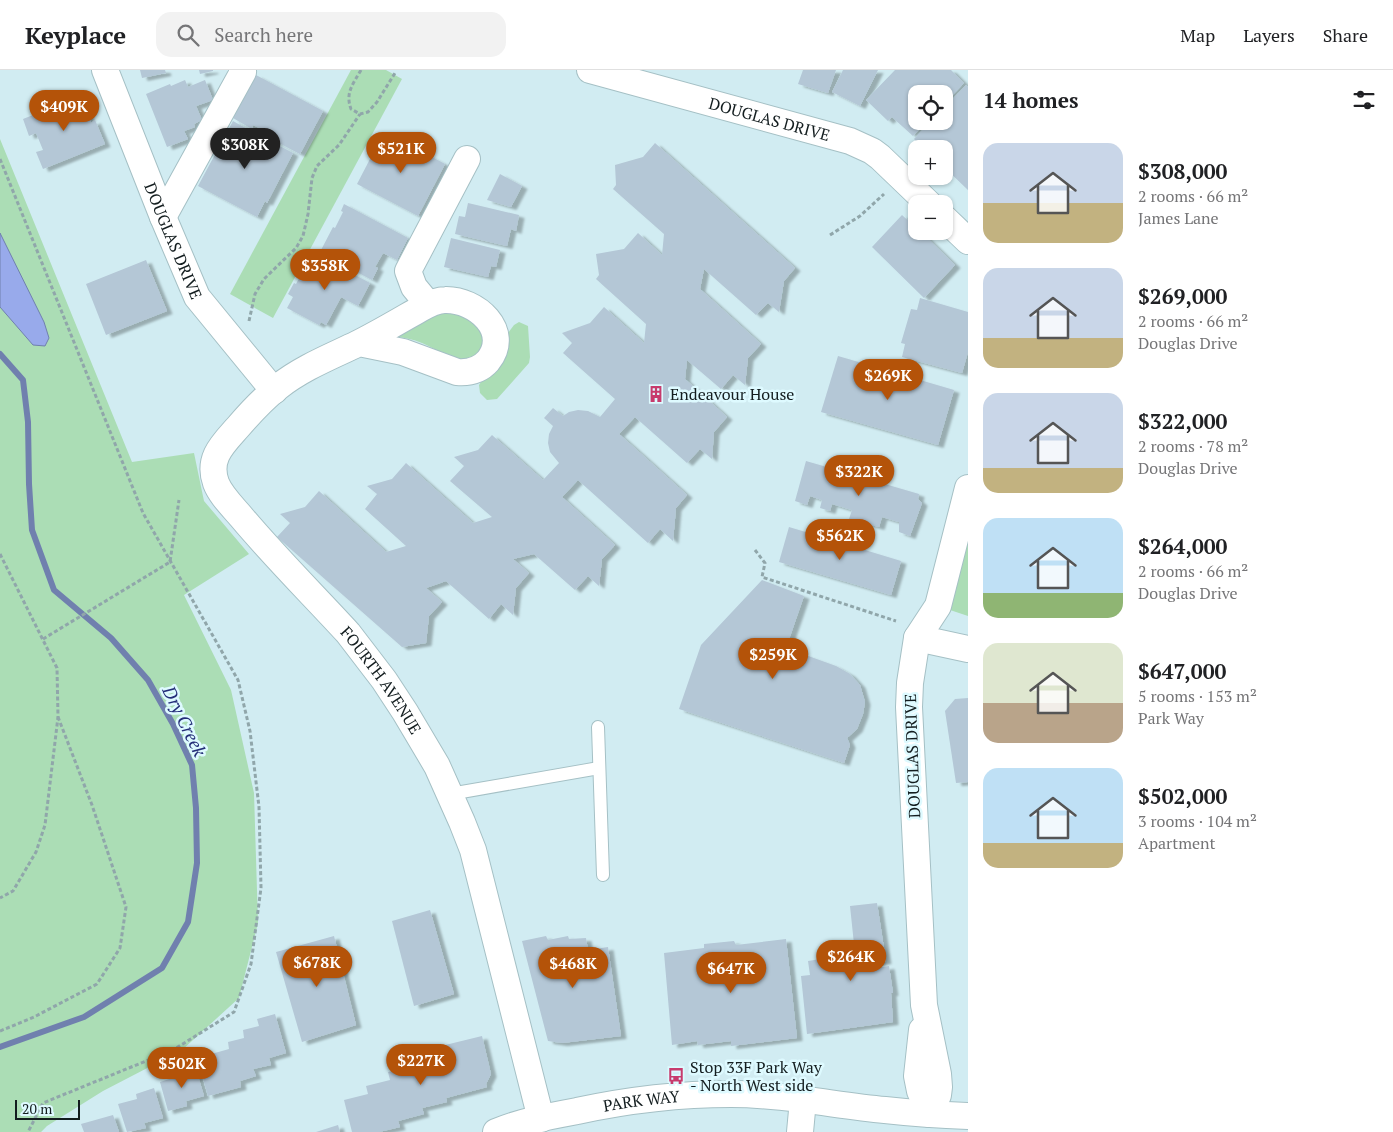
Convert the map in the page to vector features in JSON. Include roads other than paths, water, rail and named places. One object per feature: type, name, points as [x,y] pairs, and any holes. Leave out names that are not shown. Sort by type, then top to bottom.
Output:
[{"type":"street","name":"DOUGLAS DRIVE","points":[[105,70],[197,297],[274,392]]},
{"type":"street","points":[[163,217],[242,70]]},
{"type":"street","name":"DOUGLAS DRIVE","points":[[590,70],[850,141],[872,151],[880,157],[920,195]]},
{"type":"street","points":[[428,304],[414,287],[408,271],[467,159]]},
{"type":"street","points":[[953,227],[968,241]]},
{"type":"street","name":"FOURTH AVENUE","points":[[359,343],[403,352],[457,372],[465,372],[483,367],[497,344],[495,334],[485,316],[469,305],[457,301],[444,300],[428,304],[359,343],[317,362],[274,392],[254,409],[217,450],[212,469],[218,487],[253,530],[348,633],[378,672],[422,741],[450,794],[474,850],[541,1118]]},
{"type":"street","name":"DOUGLAS DRIVE","points":[[930,1114],[920,1090],[917,1076],[924,1005],[909,707],[910,683],[917,638],[938,606],[968,488]]},
{"type":"street","points":[[917,638],[968,649]]},
{"type":"street","name":"PARK WAY","points":[[496,1132],[541,1118],[645,1098],[731,1094],[885,1110],[968,1116]]},
{"type":"street","points":[[800,1132],[803,1100]]},
{"type":"lane","points":[[598,727],[603,875]]},
{"type":"lane","points":[[450,794],[599,768]]},
{"type":"water","points":[[0,233],[44,322],[49,338],[45,346],[33,345],[0,307]]},
{"type":"waterway","name":"Dry Creek","points":[[0,354],[23,380],[28,422],[32,530],[54,590],[111,638],[148,680],[173,724],[192,765],[196,808],[197,863],[188,922],[162,968],[84,1017],[0,1047]]},
{"type":"place","name":"Endeavour House","points":[[656,394]]},
{"type":"place","name":"Stop 33F Park Way - North West side","points":[[676,1076]]}]
